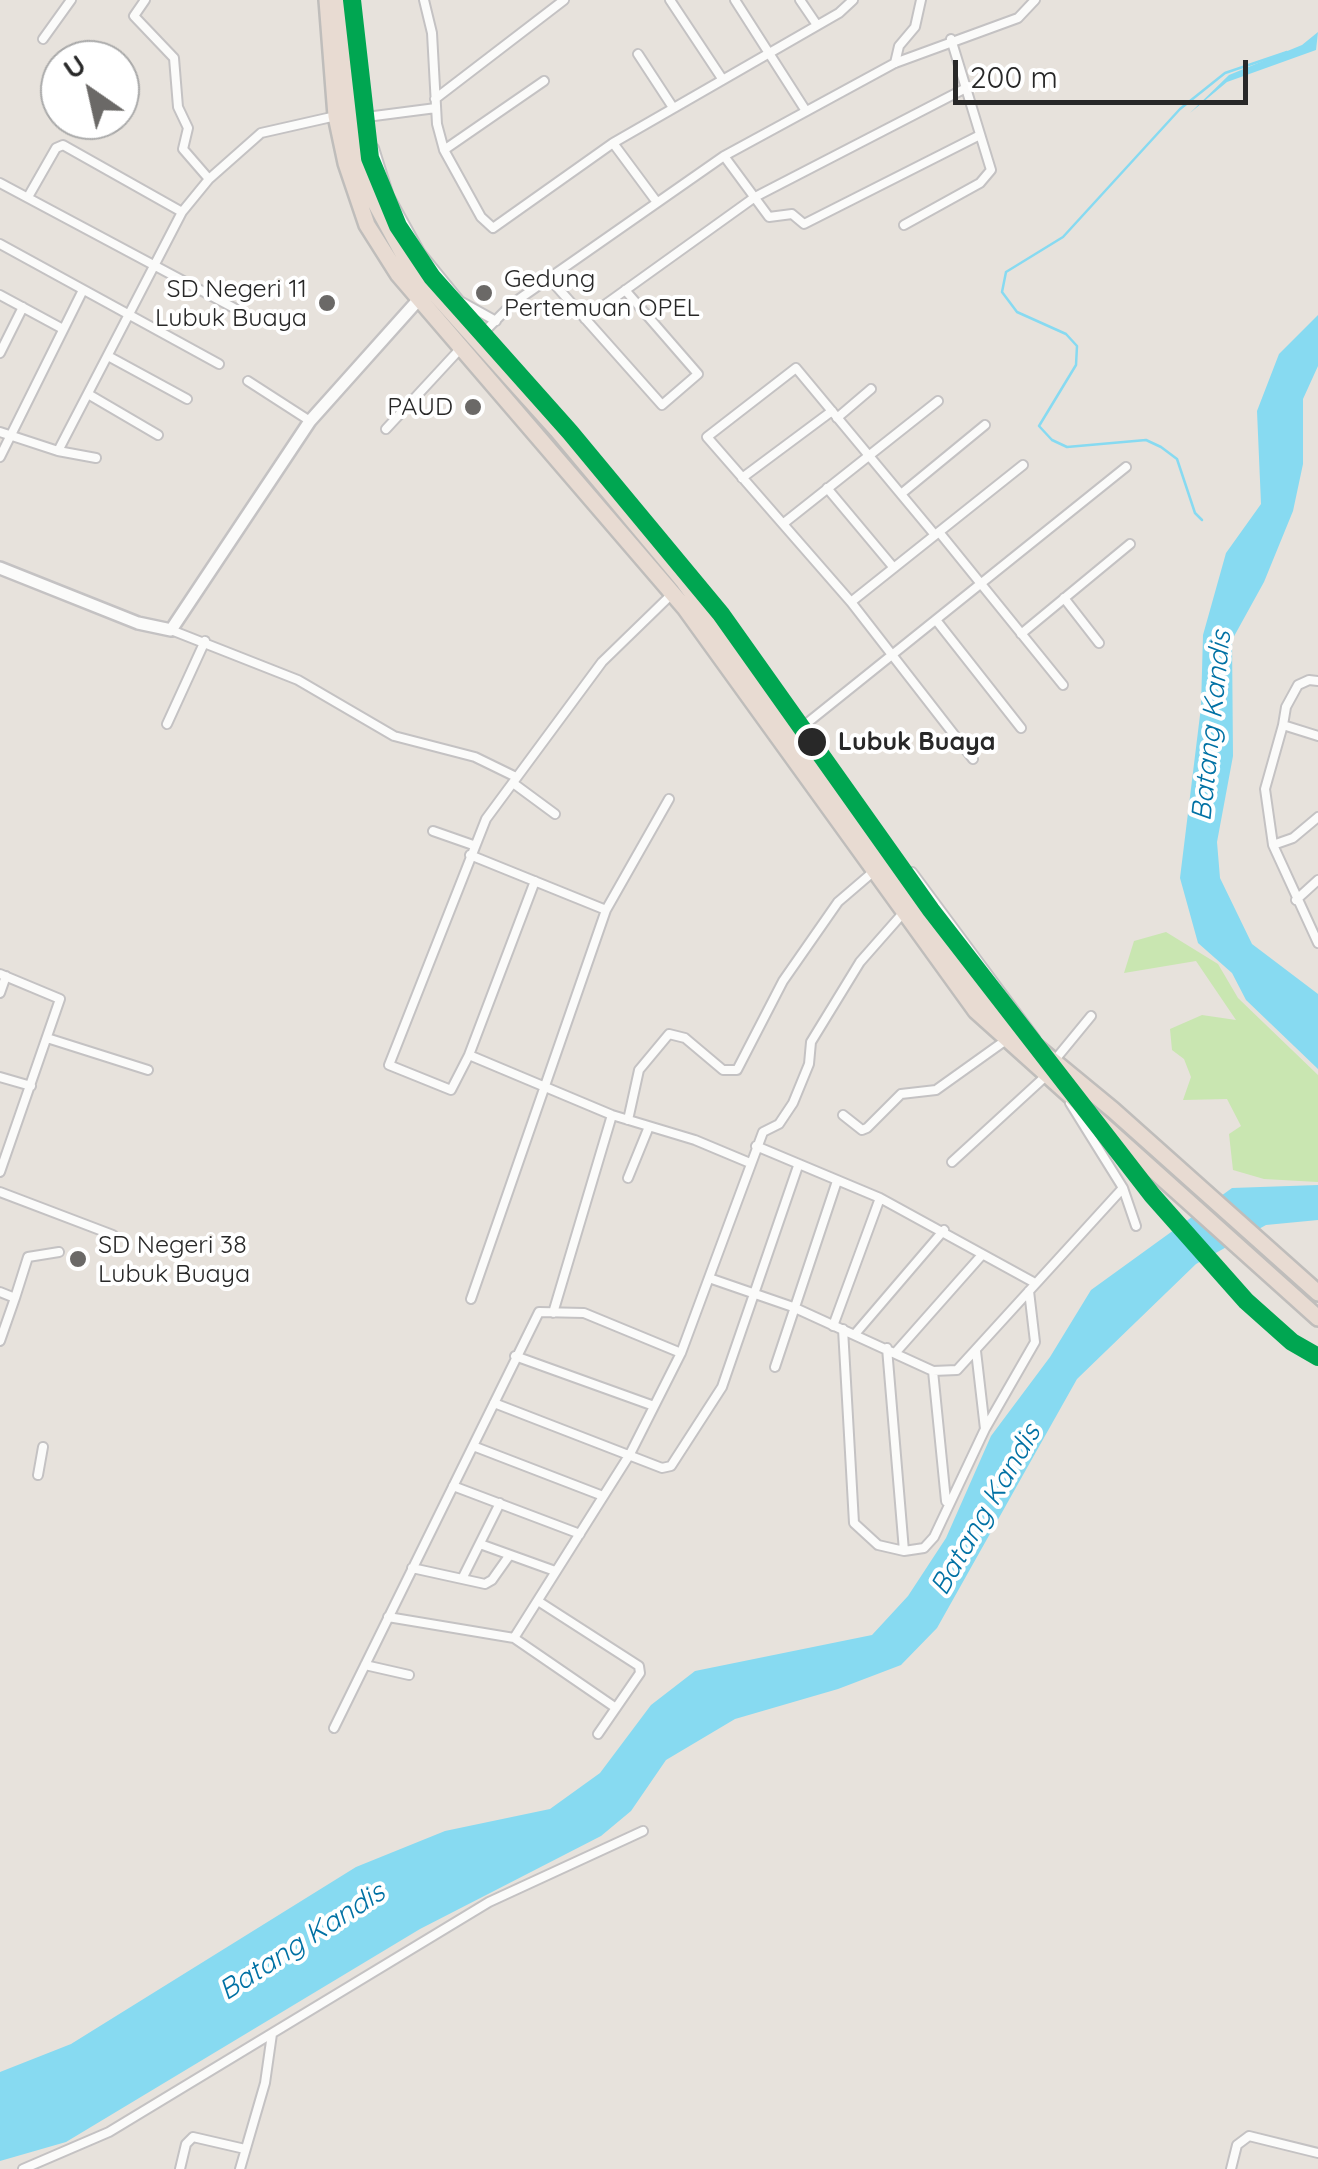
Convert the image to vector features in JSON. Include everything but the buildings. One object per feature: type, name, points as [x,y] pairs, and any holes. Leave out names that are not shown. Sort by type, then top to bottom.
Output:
[{"type":"highway","points":[[327,0],[344,118],[362,191],[387,259],[684,582],[796,732],[904,912],[976,1011],[1006,1040],[1051,1068],[1204,1190],[1318,1294]]},
{"type":"highway","points":[[342,0],[344,118]]},
{"type":"highway","points":[[375,222],[469,344],[673,593],[856,834]]},
{"type":"highway","points":[[873,863],[994,1012],[1192,1204],[1318,1318]]},
{"type":"street","points":[[43,39],[71,0]]},
{"type":"street","points":[[145,0],[136,20],[174,58],[178,106],[188,128],[183,149],[208,179]]},
{"type":"street","points":[[424,0],[432,33],[435,104],[444,150],[481,217],[493,228],[613,143],[721,77],[817,25],[853,0]]},
{"type":"street","points":[[58,450],[182,212],[208,179],[260,133],[435,104],[564,0]]},
{"type":"street","points":[[670,0],[721,77]]},
{"type":"street","points":[[735,0],[806,110]]},
{"type":"street","points":[[800,0],[817,25]]},
{"type":"street","points":[[895,63],[899,46],[915,27],[921,0]]},
{"type":"street","points":[[386,429],[496,320],[656,201],[724,156],[895,63],[1018,18],[1035,0]]},
{"type":"street","points":[[904,225],[988,176],[990,166],[951,40]]},
{"type":"street","points":[[638,54],[672,106]]},
{"type":"street","points":[[444,150],[544,80]]},
{"type":"street","points":[[586,319],[755,198],[966,88]]},
{"type":"street","points":[[724,156],[770,217],[792,214],[804,224],[980,135]]},
{"type":"street","points":[[613,143],[656,201]]},
{"type":"street","points":[[28,197],[56,148],[63,145],[182,212]]},
{"type":"street","points":[[374,148],[389,196],[420,252],[460,301],[496,320]]},
{"type":"street","points":[[0,183],[249,316]]},
{"type":"street","points":[[0,244],[219,364]]},
{"type":"street","points":[[549,278],[662,405],[697,377],[696,370],[625,290]]},
{"type":"street","points":[[0,457],[4,434],[83,290]]},
{"type":"street","points":[[0,295],[63,329]]},
{"type":"street","points":[[170,630],[310,421],[420,298]]},
{"type":"street","points":[[0,353],[23,308]]},
{"type":"street","points":[[108,356],[187,399]]},
{"type":"street","points":[[974,759],[851,602],[707,437],[796,368],[981,582],[1064,686]]},
{"type":"street","points":[[248,381],[310,421]]},
{"type":"street","points":[[742,478],[871,389]]},
{"type":"street","points":[[88,394],[158,435]]},
{"type":"street","points":[[784,523],[938,402]]},
{"type":"street","points":[[901,494],[985,425]]},
{"type":"street","points":[[4,434],[96,458]]},
{"type":"street","points":[[851,602],[1023,465]]},
{"type":"street","points":[[796,732],[1126,467]]},
{"type":"street","points":[[827,488],[894,568]]},
{"type":"street","points":[[1021,634],[1130,544]]},
{"type":"street","points":[[0,568],[138,623],[205,641],[298,680],[394,736],[474,758],[514,780],[556,814]]},
{"type":"street","points":[[535,882],[469,1055],[450,1090],[389,1065],[472,850],[514,780],[602,662],[673,593]]},
{"type":"street","points":[[1064,598],[1099,642]]},
{"type":"street","points":[[936,620],[1021,728]]},
{"type":"street","points":[[167,724],[205,641]]},
{"type":"street","points":[[1318,682],[1300,682],[1286,707],[1265,789],[1273,845],[1318,943]]},
{"type":"street","points":[[1284,725],[1318,736]]},
{"type":"street","points":[[471,1300],[507,1185],[546,1086],[606,910],[669,800]]},
{"type":"street","points":[[1273,845],[1293,838],[1318,816]]},
{"type":"street","points":[[433,831],[535,882],[606,910]]},
{"type":"street","points":[[628,1120],[639,1070],[669,1034],[685,1038],[723,1070],[737,1070],[782,981],[838,902],[873,863]]},
{"type":"street","points":[[912,872],[1051,1068],[1122,1188],[1136,1226]]},
{"type":"street","points":[[1296,900],[1318,880]]},
{"type":"street","points":[[514,1638],[630,1454],[654,1406],[680,1353],[756,1146],[763,1132],[778,1124],[793,1104],[809,1064],[811,1042],[866,955],[904,912]]},
{"type":"street","points":[[0,993],[3,975],[60,999],[31,1086],[5,1140],[0,1172]]},
{"type":"street","points":[[952,1162],[1051,1068],[1091,1016]]},
{"type":"street","points":[[48,1038],[148,1070]]},
{"type":"street","points":[[843,1116],[862,1130],[867,1128],[901,1094],[936,1090],[1006,1040]]},
{"type":"street","points":[[469,1055],[612,1115],[695,1140],[750,1163]]},
{"type":"street","points":[[0,1077],[31,1086]]},
{"type":"street","points":[[553,1313],[612,1115]]},
{"type":"street","points":[[628,1178],[648,1128]]},
{"type":"street","points":[[756,1146],[880,1198],[944,1230],[1032,1287]]},
{"type":"street","points":[[494,1403],[665,1469],[674,1462],[722,1387],[798,1166]]},
{"type":"street","points":[[774,1367],[837,1181]]},
{"type":"street","points":[[709,1278],[793,1307],[933,1371],[956,1370],[1122,1188]]},
{"type":"street","points":[[0,1192],[113,1235]]},
{"type":"street","points":[[880,1198],[838,1328],[854,1522],[878,1545],[904,1551],[929,1544],[985,1429],[1035,1342],[1032,1287]]},
{"type":"street","points":[[855,1334],[944,1230]]},
{"type":"street","points":[[0,1341],[28,1258],[59,1252]]},
{"type":"street","points":[[904,1551],[892,1350],[981,1256]]},
{"type":"street","points":[[0,1292],[15,1298]]},
{"type":"street","points":[[334,1728],[539,1312],[584,1313],[680,1353]]},
{"type":"street","points":[[976,1351],[985,1429]]},
{"type":"street","points":[[516,1356],[654,1406]]},
{"type":"street","points":[[933,1371],[946,1504]]},
{"type":"street","points":[[473,1446],[603,1496]]},
{"type":"street","points":[[38,1475],[43,1447]]},
{"type":"street","points":[[454,1486],[580,1534]]},
{"type":"street","points":[[463,1578],[500,1503]]},
{"type":"street","points":[[480,1544],[555,1571]]},
{"type":"street","points":[[412,1568],[490,1582],[509,1556]]},
{"type":"street","points":[[538,1600],[639,1666],[640,1673],[598,1734]]},
{"type":"street","points":[[388,1617],[514,1638],[616,1708]]},
{"type":"street","points":[[365,1664],[409,1675]]},
{"type":"street","points":[[22,2169],[109,2132],[489,1902],[643,1831]]},
{"type":"street","points":[[240,2169],[265,2083],[272,2034]]},
{"type":"street","points":[[1230,2169],[1238,2144],[1249,2136],[1318,2153]]},
{"type":"street","points":[[180,2169],[186,2144],[193,2137],[245,2149]]},
{"type":"green space","points":[[1166,932],[1218,964],[1238,998],[1318,1075],[1318,1182],[1264,1179],[1233,1170],[1229,1134],[1241,1126],[1227,1099],[1183,1100],[1191,1077],[1184,1059],[1172,1050],[1170,1029],[1202,1015],[1236,1020],[1196,961],[1124,973],[1134,941]]},
{"type":"water","points":[[1318,32],[1316,50],[1227,82],[1190,113],[1229,75],[1302,45]]},
{"type":"water","name":"Batang Kandis","points":[[1318,315],[1318,366],[1303,399],[1303,464],[1293,511],[1264,582],[1232,640],[1233,756],[1217,842],[1220,878],[1252,944],[1318,994],[1318,1069],[1246,1000],[1232,973],[1198,943],[1180,878],[1201,707],[1203,635],[1226,553],[1261,504],[1257,411],[1279,354]]},
{"type":"water","name":"Batang Kandis","points":[[1318,1185],[1318,1220],[1266,1225],[1196,1264],[1077,1379],[937,1628],[901,1665],[838,1689],[735,1719],[666,1760],[631,1811],[601,1836],[420,1929],[66,2142],[0,2161],[0,2072],[71,2044],[356,1867],[445,1831],[550,1809],[600,1773],[651,1705],[695,1671],[872,1635],[908,1596],[946,1538],[991,1436],[1050,1357],[1091,1290],[1232,1188]]},
{"type":"waterway","points":[[1202,520],[1195,513],[1177,459],[1161,447],[1146,440],[1067,447],[1052,440],[1039,426],[1076,365],[1077,346],[1066,334],[1017,312],[1002,292],[1006,272],[1063,237],[1180,109],[1225,73],[1287,52]]},
{"type":"transit line","points":[[352,0],[370,158],[398,226],[432,277],[570,432],[721,614],[931,910],[1152,1195],[1246,1301],[1292,1342],[1318,1357]]},
{"type":"place","name":"Gedung Pertemuan OPEL","points":[[484,293]]},
{"type":"place","name":"SD Negeri 11 Lubuk Buaya","points":[[327,303]]},
{"type":"place","name":"PAUD","points":[[473,407]]},
{"type":"place","name":"Lubuk Buaya","points":[[812,742]]},
{"type":"place","name":"SD Negeri 38 Lubuk Buaya","points":[[78,1259]]}]
